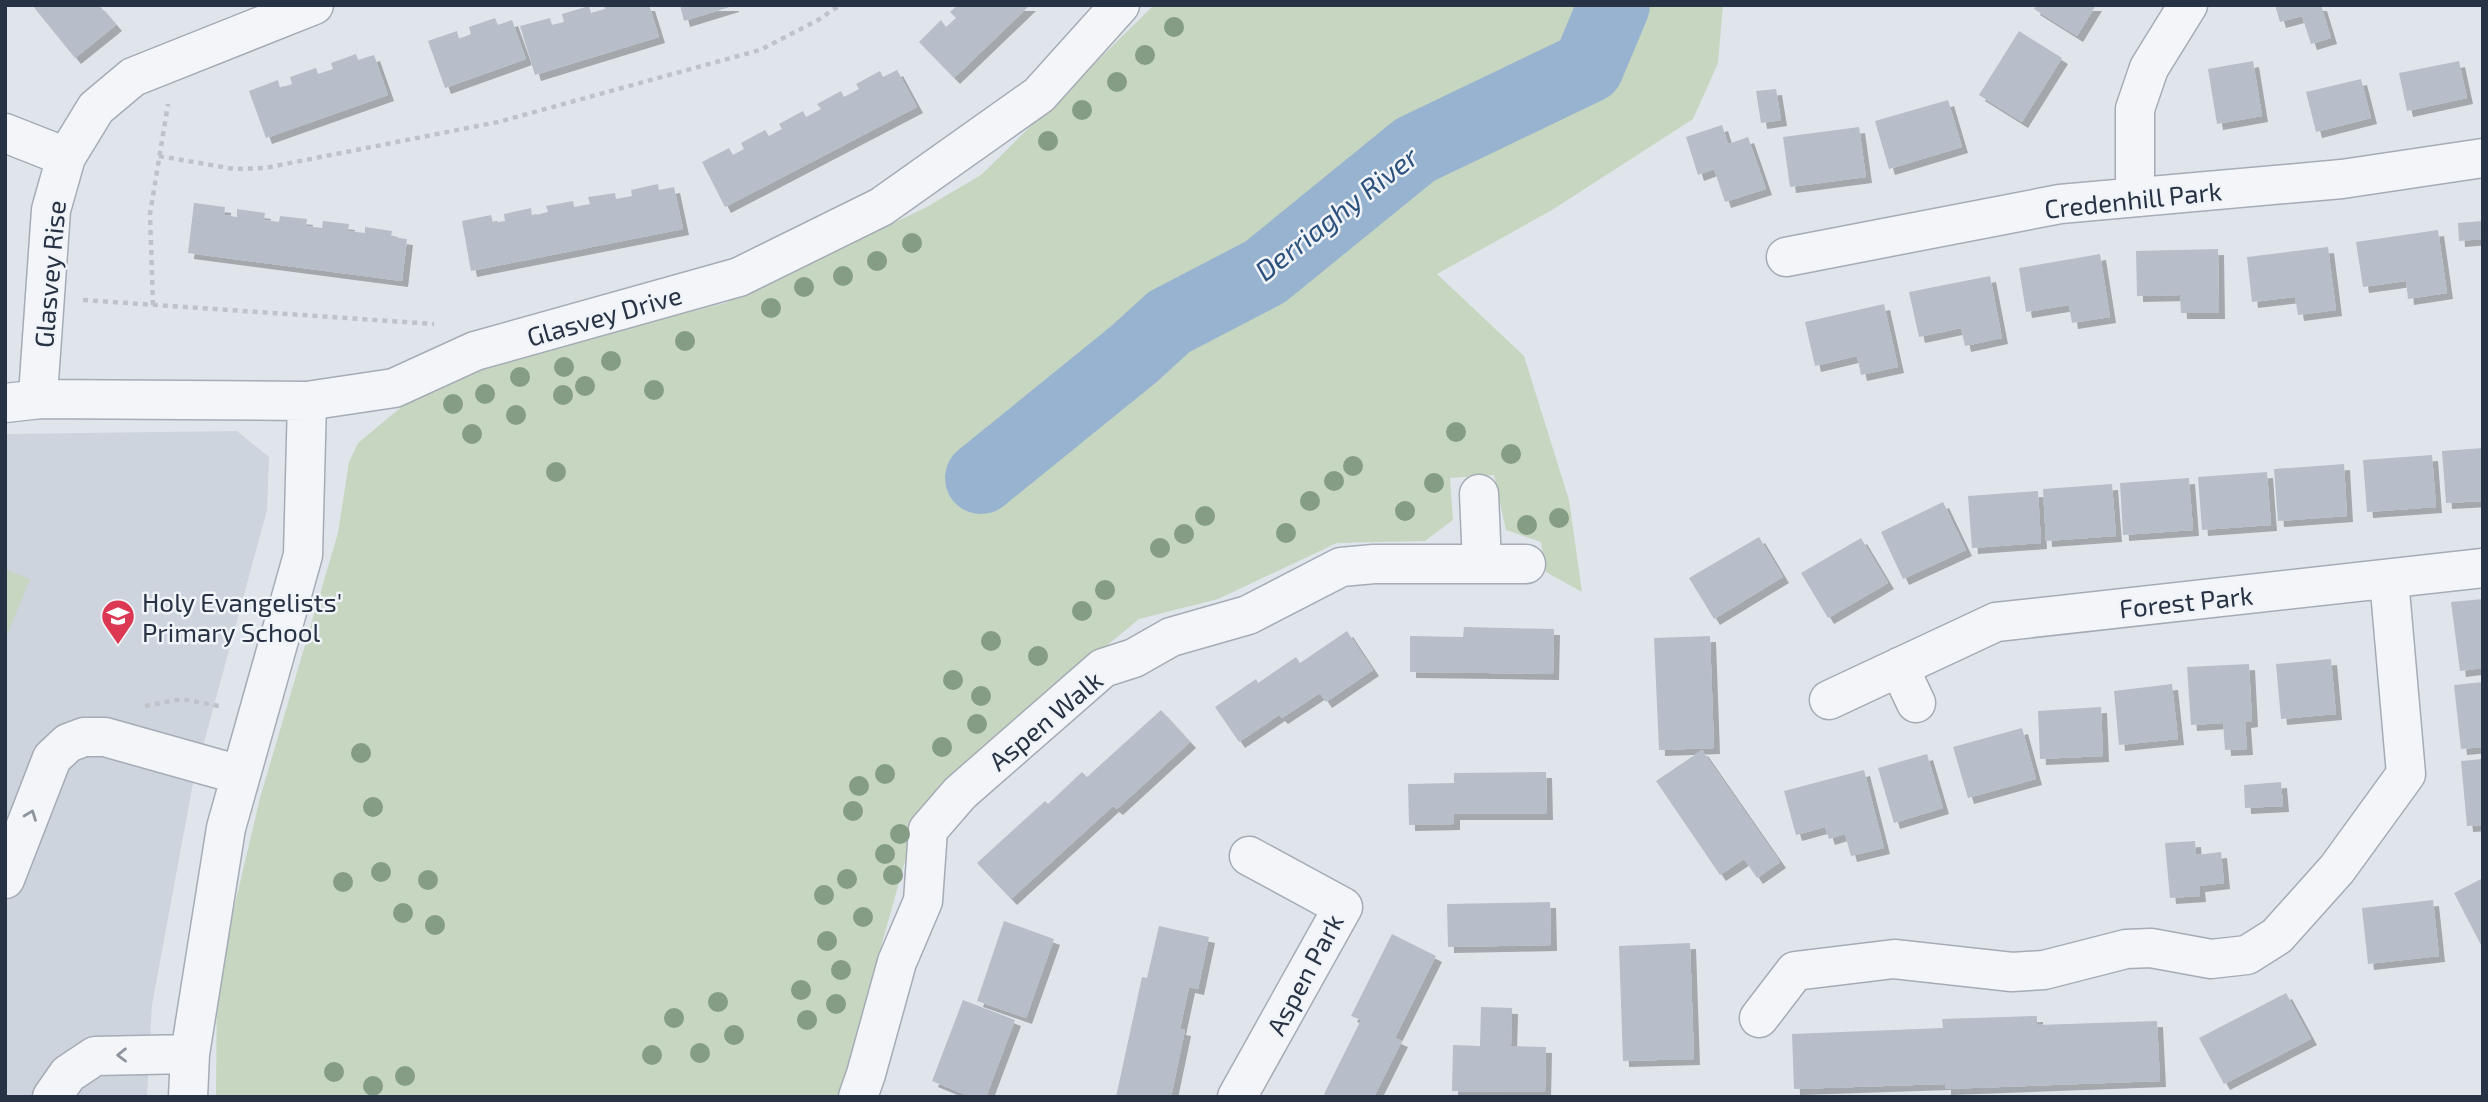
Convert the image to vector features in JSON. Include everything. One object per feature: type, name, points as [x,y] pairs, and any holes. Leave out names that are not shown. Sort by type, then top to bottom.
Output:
[{"type":"street","name":"Glasvey Rise","points":[[23,401],[39,380],[51,209],[66,157],[96,108],[133,77],[314,5]]},
{"type":"street","name":"Glasvey Drive","points":[[23,401],[307,401],[394,388],[475,351],[739,277],[881,207],[1039,95],[1120,5]]},
{"type":"street","points":[[2135,196],[2135,109],[2149,68],[2188,5]]},
{"type":"street","points":[[5,133],[66,157]]},
{"type":"street","name":"Credenhill Park","points":[[1786,257],[2060,204],[2342,179],[2483,158]]},
{"type":"street","points":[[188,1097],[190,1054],[226,828],[303,555],[307,401]]},
{"type":"street","points":[[1479,494],[1482,564]]},
{"type":"street","name":"Aspen Walk","points":[[858,1097],[897,962],[923,901],[928,830],[960,793],[1103,668],[1134,658],[1171,637],[1248,615],[1341,567],[1374,564],[1526,564]]},
{"type":"street","name":"Forest Park","points":[[1829,700],[1996,622],[2483,568]]},
{"type":"street","points":[[1759,1018],[1795,971],[1894,959],[2012,972],[2044,970],[2126,949],[2151,948],[2211,959],[2247,955],[2277,936],[2337,869],[2406,774],[2389,579]]},
{"type":"street","points":[[1899,667],[1916,703]]},
{"type":"street","points":[[5,879],[52,758],[68,743],[85,737],[105,737],[240,775]]},
{"type":"street","name":"Aspen Park","points":[[1237,1097],[1343,907],[1249,856]]},
{"type":"street","points":[[52,1097],[68,1074],[95,1056],[190,1054]]},
{"type":"path","points":[[159,156],[234,169],[265,168],[498,122],[760,50],[818,20],[840,5]]},
{"type":"path","points":[[153,305],[150,214],[170,90],[171,62]]},
{"type":"path","points":[[45,301],[76,300],[441,326]]},
{"type":"shaded area","name":"Holy Evangelists' Primary School","points":[[237,431],[269,457],[267,510],[193,783],[152,1005],[147,1097],[5,1097],[5,434]]},
{"type":"green space","points":[[1154,5],[1723,5],[1718,63],[1693,119],[1552,210],[1437,274],[1524,356],[1569,500],[1582,592],[1546,572],[1541,542],[1506,530],[1494,475],[1450,478],[1453,520],[1425,541],[1337,543],[1218,599],[1139,619],[956,770],[919,811],[839,1097],[216,1097],[217,980],[260,798],[338,533],[349,462],[358,443],[411,399],[498,360],[725,303],[925,208],[981,175]]},
{"type":"green space","points":[[5,569],[30,579],[5,640]]},
{"type":"building","points":[[32,5],[99,5],[116,25],[75,58]]},
{"type":"building","points":[[604,5],[649,5],[659,37],[535,75],[520,26],[550,18],[552,25],[564,22],[562,14],[589,6],[591,13],[605,9]]},
{"type":"building","points":[[680,5],[733,5],[733,6],[684,21]]},
{"type":"building","points":[[958,5],[1030,5],[954,78],[919,42],[941,20],[946,27],[956,18],[950,12]]},
{"type":"building","points":[[2036,5],[2096,5],[2077,36],[2034,9]]},
{"type":"building","points":[[2275,5],[2321,5],[2331,38],[2311,44],[2302,16],[2280,22]]},
{"type":"building","points":[[495,18],[498,25],[512,20],[526,59],[445,88],[428,41],[457,31],[459,39],[471,34],[469,27]]},
{"type":"building","points":[[2019,31],[2062,58],[2022,122],[1979,95]]},
{"type":"building","points":[[356,54],[358,60],[374,55],[388,95],[266,138],[249,91],[278,80],[280,88],[292,84],[290,77],[316,68],[318,74],[333,69],[331,63]]},
{"type":"building","points":[[2253,61],[2262,116],[2217,124],[2208,69]]},
{"type":"building","points":[[2459,61],[2467,98],[2407,111],[2399,73]]},
{"type":"building","points":[[897,70],[917,107],[725,207],[702,162],[729,148],[733,155],[744,149],[741,143],[765,130],[769,136],[782,129],[779,124],[803,111],[806,117],[821,109],[817,104],[841,91],[844,97],[859,89],[856,84],[880,71],[883,77]]},
{"type":"building","points":[[2361,79],[2371,118],[2316,132],[2306,92]]},
{"type":"building","points":[[1776,89],[1781,120],[1761,123],[1756,91]]},
{"type":"building","points":[[1948,100],[1962,147],[1889,169],[1875,121]]},
{"type":"building","points":[[1722,125],[1728,144],[1748,137],[1766,189],[1725,202],[1714,169],[1698,175],[1686,137]]},
{"type":"building","points":[[1859,127],[1866,177],[1790,187],[1783,137]]},
{"type":"building","points":[[658,184],[659,190],[674,187],[683,229],[471,271],[462,221],[491,215],[493,223],[505,221],[504,214],[531,208],[532,216],[548,212],[546,206],[573,201],[574,207],[590,204],[588,197],[615,193],[616,199],[632,196],[631,190]]},
{"type":"building","points":[[194,203],[225,207],[224,215],[237,217],[237,209],[265,213],[264,220],[279,222],[280,216],[307,219],[306,226],[322,228],[323,221],[349,224],[348,231],[365,233],[365,227],[392,231],[391,237],[407,239],[402,281],[188,253]]},
{"type":"building","points":[[2483,221],[2483,239],[2459,241],[2458,223]]},
{"type":"building","points":[[2438,230],[2447,293],[2408,299],[2406,281],[2363,287],[2356,242]]},
{"type":"building","points":[[2328,247],[2336,310],[2298,315],[2295,297],[2252,302],[2247,257]]},
{"type":"building","points":[[2218,249],[2219,313],[2181,313],[2180,295],[2137,296],[2136,251]]},
{"type":"building","points":[[2100,254],[2110,317],[2072,323],[2069,305],[2026,312],[2019,268]]},
{"type":"building","points":[[1990,276],[2002,338],[1965,346],[1961,328],[1919,337],[1909,292]]},
{"type":"building","points":[[1884,304],[1898,367],[1861,375],[1857,356],[1815,366],[1805,322]]},
{"type":"building","points":[[2483,448],[2483,501],[2446,503],[2442,451]]},
{"type":"building","points":[[2432,455],[2436,507],[2367,512],[2363,460]]},
{"type":"building","points":[[2344,464],[2347,516],[2278,521],[2274,469]]},
{"type":"building","points":[[2267,472],[2271,525],[2202,530],[2198,477]]},
{"type":"building","points":[[2189,478],[2193,530],[2123,535],[2120,483]]},
{"type":"building","points":[[2112,484],[2116,536],[2046,541],[2043,489]]},
{"type":"building","points":[[2038,491],[2041,543],[1972,548],[1968,496]]},
{"type":"building","points":[[1943,502],[1966,550],[1903,579],[1881,532]]},
{"type":"building","points":[[1759,537],[1783,577],[1714,619],[1689,578]]},
{"type":"building","points":[[1861,538],[1888,583],[1828,618],[1801,573]]},
{"type":"building","points":[[2483,599],[2483,668],[2460,671],[2451,602]]},
{"type":"building","points":[[1464,627],[1554,629],[1553,674],[1410,672],[1410,636],[1463,637]]},
{"type":"building","points":[[1347,631],[1373,670],[1326,702],[1320,693],[1282,718],[1279,715],[1239,742],[1215,707],[1256,679],[1258,683],[1296,657],[1300,663]]},
{"type":"building","points":[[1710,636],[1714,748],[1659,750],[1654,638]]},
{"type":"building","points":[[2331,659],[2336,714],[2281,719],[2276,664]]},
{"type":"building","points":[[2249,664],[2252,721],[2245,722],[2247,749],[2225,750],[2223,723],[2191,725],[2187,667]]},
{"type":"building","points":[[2483,682],[2483,747],[2461,749],[2454,685]]},
{"type":"building","points":[[2172,684],[2178,739],[2119,745],[2114,691]]},
{"type":"building","points":[[2101,707],[2103,756],[2040,759],[2038,711]]},
{"type":"building","points":[[1161,710],[1190,742],[1117,809],[1113,806],[1011,899],[977,863],[1045,801],[1048,804],[1082,772],[1087,777]]},
{"type":"building","points":[[2022,728],[2036,779],[1968,798],[1953,747]]},
{"type":"building","points":[[1702,750],[1780,862],[1757,878],[1744,859],[1720,875],[1656,781]]},
{"type":"building","points":[[1927,754],[1943,808],[1894,823],[1878,768]]},
{"type":"building","points":[[2483,759],[2483,825],[2467,826],[2461,761]]},
{"type":"building","points":[[1864,770],[1884,848],[1851,856],[1845,834],[1829,839],[1825,827],[1796,835],[1784,791]]},
{"type":"building","points":[[1546,772],[1547,814],[1454,814],[1454,824],[1409,825],[1408,784],[1454,783],[1454,773]]},
{"type":"building","points":[[2281,782],[2283,806],[2245,808],[2244,785]]},
{"type":"building","points":[[2195,841],[2196,855],[2221,852],[2224,883],[2199,886],[2200,896],[2170,898],[2165,843]]},
{"type":"building","points":[[2483,878],[2483,949],[2454,893]]},
{"type":"building","points":[[2433,900],[2439,956],[2368,964],[2362,908]]},
{"type":"building","points":[[1550,902],[1551,945],[1448,947],[1447,904]]},
{"type":"building","points":[[1004,921],[1054,939],[1026,1018],[977,1001]]},
{"type":"building","points":[[1159,926],[1209,937],[1198,989],[1189,987],[1180,1029],[1185,1030],[1171,1097],[1116,1097],[1142,977],[1147,978]]},
{"type":"building","points":[[1392,934],[1436,956],[1395,1038],[1402,1041],[1374,1097],[1330,1097],[1324,1094],[1361,1020],[1351,1016]]},
{"type":"building","points":[[1690,943],[1694,1059],[1623,1061],[1619,946]]},
{"type":"building","points":[[2286,993],[2311,1039],[2224,1084],[2199,1038]]},
{"type":"building","points":[[963,1000],[1015,1020],[986,1097],[971,1097],[932,1081]]},
{"type":"building","points":[[1481,1007],[1512,1008],[1511,1046],[1546,1047],[1545,1092],[1452,1091],[1453,1045],[1480,1046]]},
{"type":"building","points":[[2037,1016],[2037,1025],[2157,1021],[2160,1081],[1945,1089],[1945,1084],[1794,1089],[1792,1034],[1943,1028],[1942,1019]]},
{"type":"waterway","name":"Derriaghy River","points":[[981,478],[1134,354],[1169,322],[1265,272],[1415,150],[1588,67],[1614,5]]},
{"type":"place","name":"Holy Evangelists' Primary School","points":[[118,646]]}]
